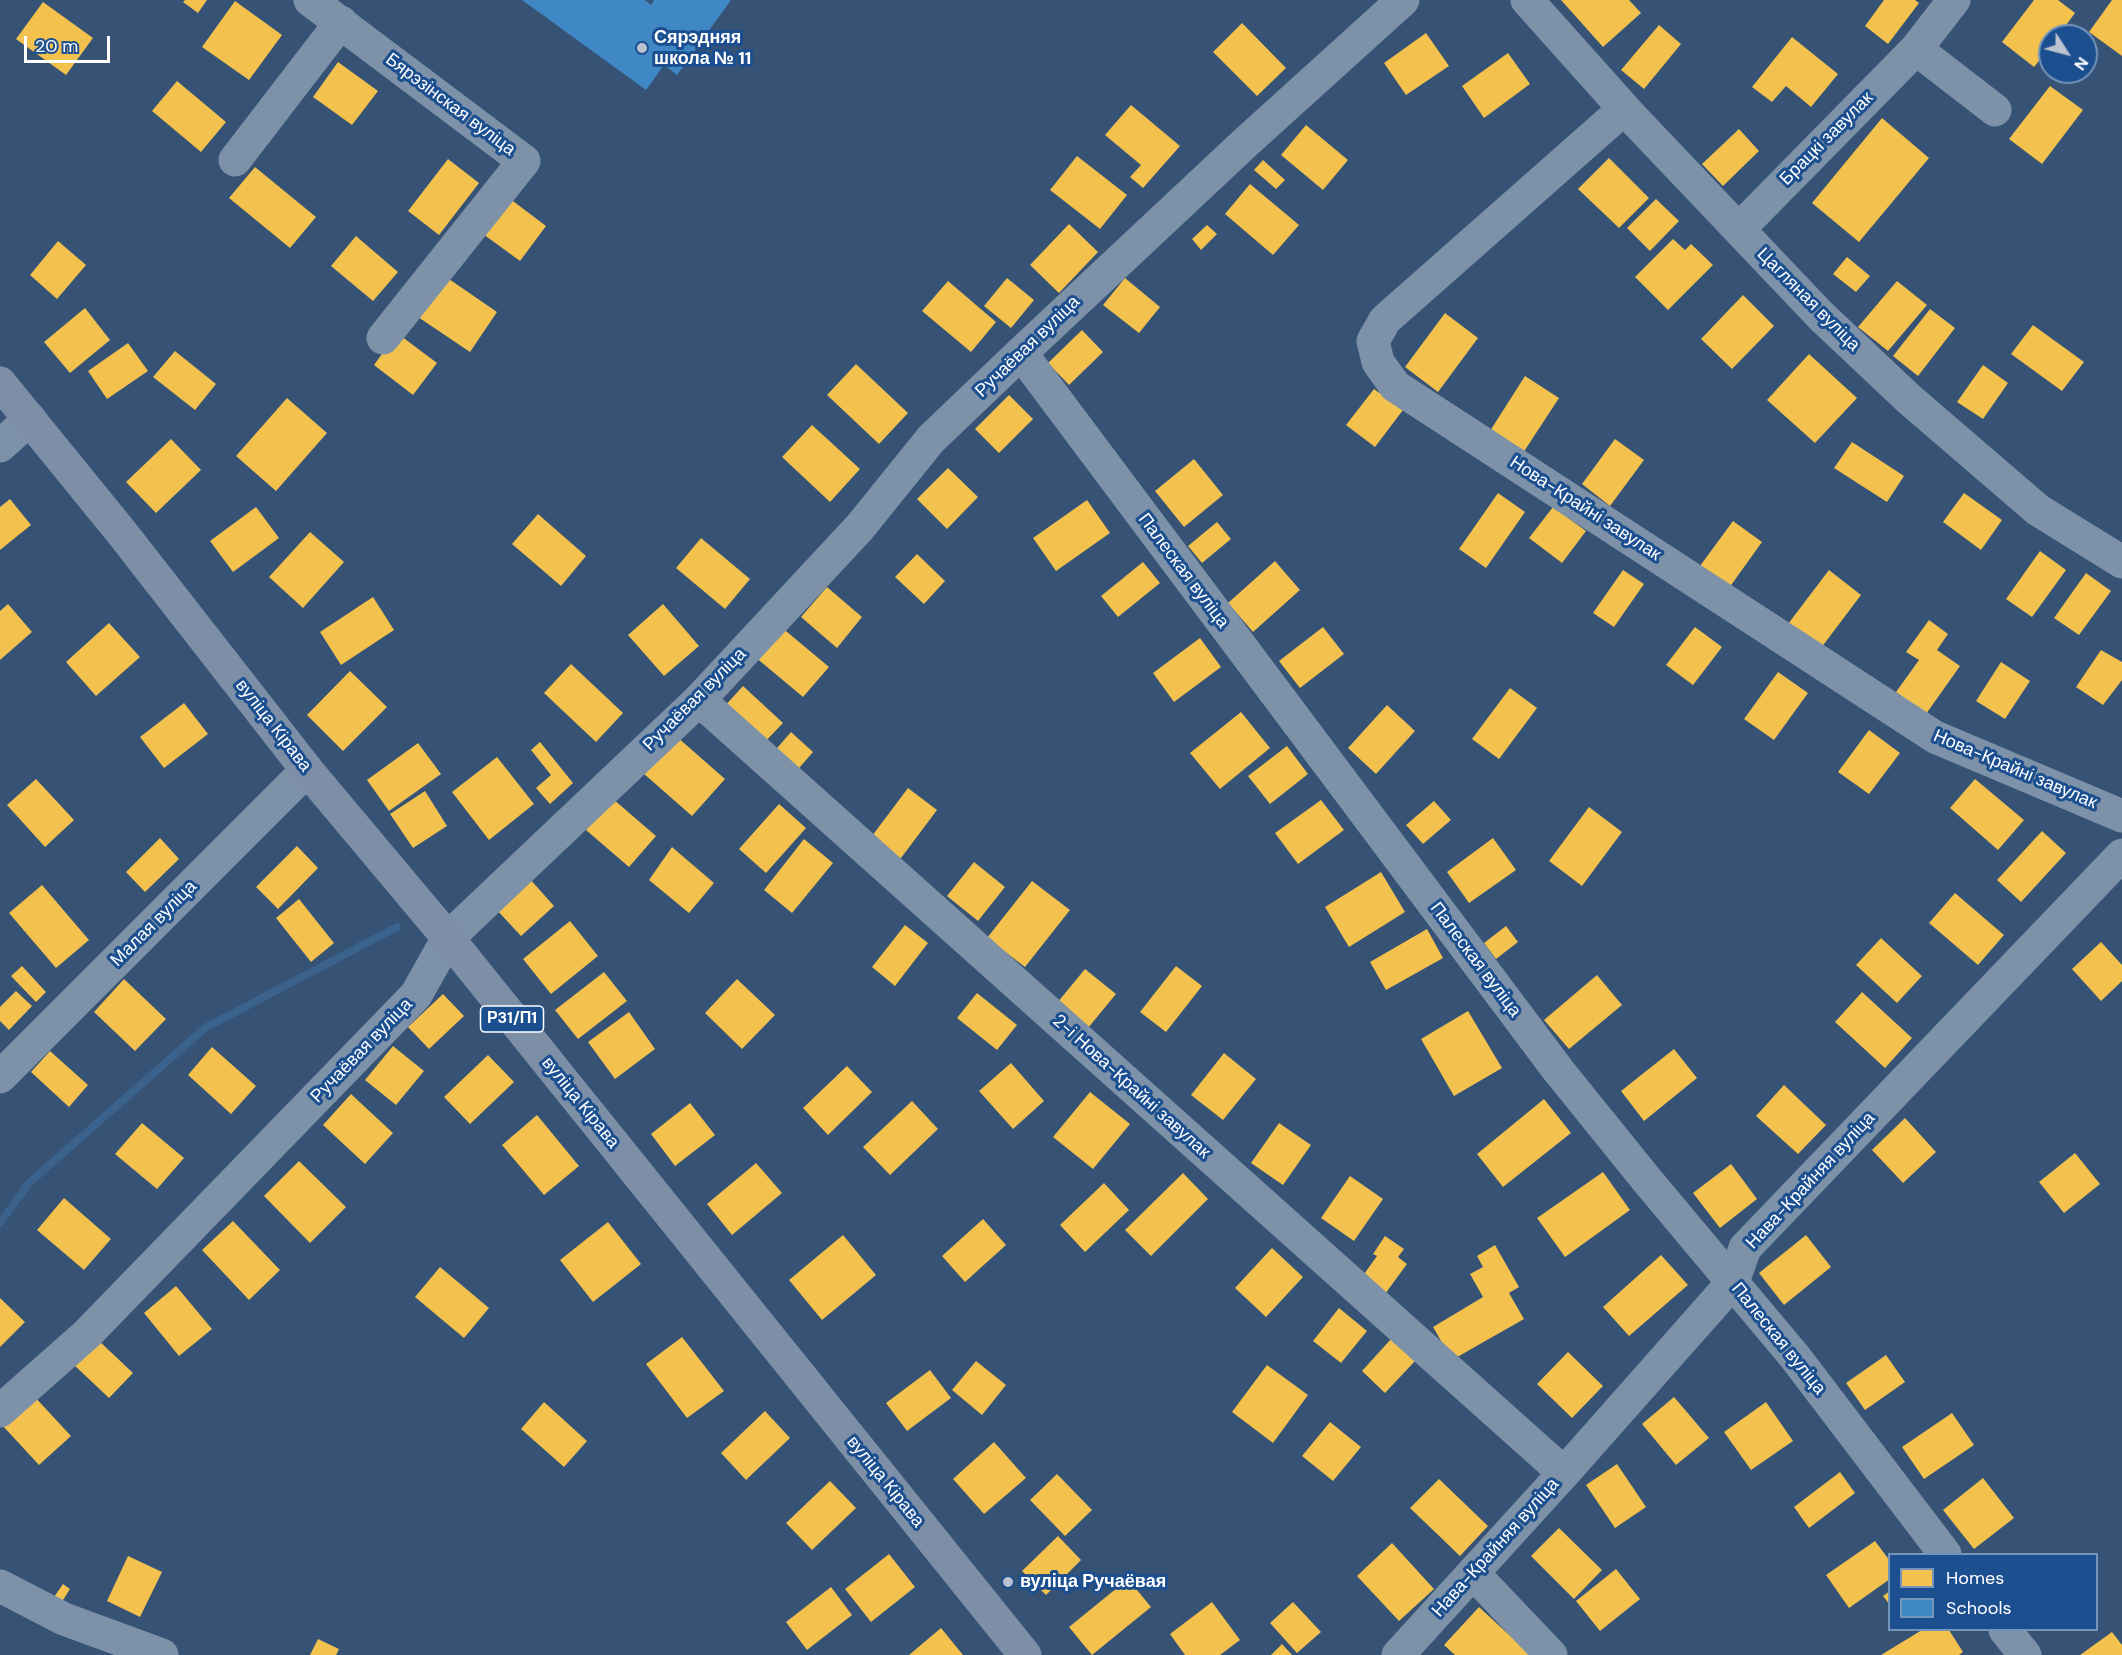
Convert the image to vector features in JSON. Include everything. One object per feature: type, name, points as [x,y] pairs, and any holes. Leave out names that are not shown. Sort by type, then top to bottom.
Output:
[{"type":"main road","name":"вуліца Кірава","points":[[0,383],[307,770],[448,939],[1025,1655]]},
{"type":"street","name":"Бярэзінская вуліца","points":[[310,0],[524,161],[383,338]]},
{"type":"street","name":"Ручаёвая вуліца","points":[[0,1411],[87,1334],[416,995],[448,939],[699,700],[860,526],[931,439],[1245,143],[1403,0]]},
{"type":"street","name":"Цагляная вуліца","points":[[1527,0],[1624,109],[1821,316],[1959,444],[2038,510],[2122,562]]},
{"type":"street","name":"Брацкі завулак","points":[[1738,229],[1916,49],[1954,0]]},
{"type":"street","points":[[235,160],[341,22]]},
{"type":"street","points":[[1916,49],[1995,110]]},
{"type":"street","name":"Нова-Крайні завулак","points":[[1624,109],[1385,320],[1373,340],[1378,362],[1395,386],[1935,737],[2122,816]]},
{"type":"street","name":"Палеская вуліца","points":[[1021,353],[1558,1070],[1795,1357],[1944,1553]]},
{"type":"street","points":[[0,446],[30,419]]},
{"type":"street","name":"2-і Нова-Крайні завулак","points":[[699,700],[1564,1473]]},
{"type":"street","name":"Малая вуліца","points":[[0,1077],[307,770]]},
{"type":"street","name":"Нава-Крайняя вуліца","points":[[1398,1655],[1564,1473],[1733,1282],[1745,1248],[2122,855]]},
{"type":"street","points":[[1473,1573],[1551,1655]]},
{"type":"street","points":[[0,1586],[64,1619],[162,1655]]},
{"type":"street","points":[[2007,1631],[2025,1655]]},
{"type":"building: Homes","points":[[185,0],[207,0],[198,13],[183,2]]},
{"type":"building: Homes","points":[[1561,0],[1629,0],[1641,13],[1603,47]]},
{"type":"building: Homes","points":[[1884,0],[1915,0],[1919,3],[1888,44],[1865,26]]},
{"type":"building: Homes","points":[[2034,0],[2058,0],[2075,13],[2067,24],[2038,24],[2038,62],[2034,67],[2002,42]]},
{"type":"building: Homes","points":[[2112,0],[2122,0],[2122,56],[2098,39],[2098,24],[2095,24]]},
{"type":"building: Homes","points":[[235,1],[282,35],[249,80],[202,47]]},
{"type":"building: Homes","points":[[43,2],[93,38],[66,75],[16,39]]},
{"type":"building: Homes","points":[[1242,23],[1286,68],[1257,96],[1213,52]]},
{"type":"building: Homes","points":[[1659,25],[1681,44],[1644,89],[1621,70]]},
{"type":"building: Homes","points":[[1426,33],[1449,66],[1406,95],[1384,63]]},
{"type":"building: Homes","points":[[1792,37],[1838,74],[1811,107],[1786,86],[1772,102],[1752,87]]},
{"type":"building: Homes","points":[[1508,53],[1530,84],[1484,118],[1462,86]]},
{"type":"building: Homes","points":[[338,62],[378,91],[352,125],[313,97]]},
{"type":"building: Homes","points":[[177,81],[226,122],[201,152],[152,111]]},
{"type":"building: Homes","points":[[2050,86],[2083,110],[2042,164],[2009,139]]},
{"type":"building: Homes","points":[[1131,105],[1180,146],[1143,188],[1130,177],[1141,165],[1105,135]]},
{"type":"building: Homes","points":[[1882,118],[1929,158],[1859,242],[1812,203]]},
{"type":"building: Homes","points":[[1306,125],[1348,160],[1323,190],[1281,155]]},
{"type":"building: Homes","points":[[1739,129],[1759,151],[1723,186],[1702,164]]},
{"type":"building: Homes","points":[[1077,156],[1127,195],[1100,229],[1050,190]]},
{"type":"building: Homes","points":[[1609,158],[1649,198],[1619,228],[1578,189]]},
{"type":"building: Homes","points":[[448,159],[479,183],[439,235],[408,211]]},
{"type":"building: Homes","points":[[1263,160],[1285,180],[1276,189],[1254,170]]},
{"type":"building: Homes","points":[[255,167],[316,217],[290,248],[229,198]]},
{"type":"building: Homes","points":[[1250,184],[1299,225],[1273,255],[1225,214]]},
{"type":"building: Homes","points":[[509,198],[546,226],[520,261],[483,234]]},
{"type":"building: Homes","points":[[1656,199],[1679,221],[1650,251],[1627,228]]},
{"type":"building: Homes","points":[[1069,224],[1098,252],[1059,293],[1030,265]]},
{"type":"building: Homes","points":[[1207,225],[1217,234],[1201,250],[1192,239]]},
{"type":"building: Homes","points":[[356,236],[398,272],[373,301],[331,266]]},
{"type":"building: Homes","points":[[1673,239],[1685,250],[1691,244],[1713,265],[1668,310],[1635,277]]},
{"type":"building: Homes","points":[[58,241],[86,265],[57,299],[30,275]]},
{"type":"building: Homes","points":[[1847,257],[1870,276],[1856,292],[1833,274]]},
{"type":"building: Homes","points":[[446,277],[497,312],[470,352],[418,317]]},
{"type":"building: Homes","points":[[1007,278],[1034,300],[1011,328],[984,306]]},
{"type":"building: Homes","points":[[1125,278],[1160,307],[1139,333],[1103,305]]},
{"type":"building: Homes","points":[[948,281],[996,322],[971,352],[922,311]]},
{"type":"building: Homes","points":[[1897,281],[1927,305],[1888,351],[1858,327]]},
{"type":"building: Homes","points":[[1743,295],[1774,326],[1732,369],[1701,339]]},
{"type":"building: Homes","points":[[85,308],[110,340],[70,373],[44,342]]},
{"type":"building: Homes","points":[[1930,309],[1955,328],[1918,376],[1893,356]]},
{"type":"building: Homes","points":[[1445,313],[1478,338],[1438,392],[1405,367]]},
{"type":"building: Homes","points":[[2033,325],[2084,362],[2062,391],[2011,354]]},
{"type":"building: Homes","points":[[1082,330],[1103,352],[1069,385],[1048,363]]},
{"type":"building: Homes","points":[[397,333],[437,363],[413,395],[374,365]]},
{"type":"building: Homes","points":[[128,343],[148,371],[107,399],[88,371]]},
{"type":"building: Homes","points":[[175,351],[216,384],[195,410],[153,377]]},
{"type":"building: Homes","points":[[1809,354],[1857,398],[1815,443],[1767,400]]},
{"type":"building: Homes","points":[[856,364],[908,413],[879,444],[827,395]]},
{"type":"building: Homes","points":[[1983,365],[2008,383],[1983,419],[1957,402]]},
{"type":"building: Homes","points":[[1525,376],[1559,398],[1523,453],[1490,431]]},
{"type":"building: Homes","points":[[1374,389],[1403,410],[1375,447],[1346,425]]},
{"type":"building: Homes","points":[[1009,395],[1033,419],[999,453],[975,429]]},
{"type":"building: Homes","points":[[287,398],[327,433],[276,491],[236,456]]},
{"type":"building: Homes","points":[[812,425],[860,469],[830,502],[782,457]]},
{"type":"building: Homes","points":[[171,439],[201,470],[156,513],[126,482]]},
{"type":"building: Homes","points":[[1615,439],[1644,460],[1610,506],[1582,484]]},
{"type":"building: Homes","points":[[1852,442],[1904,476],[1887,502],[1834,468]]},
{"type":"building: Homes","points":[[1194,459],[1223,495],[1184,527],[1155,491]]},
{"type":"building: Homes","points":[[948,468],[978,497],[947,529],[917,499]]},
{"type":"building: Homes","points":[[1498,493],[1525,512],[1486,568],[1459,549]]},
{"type":"building: Homes","points":[[1964,493],[2002,520],[1981,550],[1943,522]]},
{"type":"building: Homes","points":[[10,499],[31,525],[0,550],[0,507]]},
{"type":"building: Homes","points":[[1087,500],[1110,533],[1056,571],[1033,538]]},
{"type":"building: Homes","points":[[256,507],[279,538],[233,572],[210,541]]},
{"type":"building: Homes","points":[[1553,507],[1586,531],[1562,563],[1529,538]]},
{"type":"building: Homes","points":[[538,514],[586,556],[561,586],[512,544]]},
{"type":"building: Homes","points":[[1733,521],[1762,542],[1729,588],[1700,566]]},
{"type":"building: Homes","points":[[1217,522],[1231,539],[1202,563],[1188,546]]},
{"type":"building: Homes","points":[[310,532],[344,562],[303,608],[269,577]]},
{"type":"building: Homes","points":[[701,538],[750,579],[725,609],[676,568]]},
{"type":"building: Homes","points":[[2040,551],[2066,570],[2032,617],[2006,599]]},
{"type":"building: Homes","points":[[917,554],[945,581],[924,604],[895,577]]},
{"type":"building: Homes","points":[[1275,561],[1300,590],[1253,632],[1228,603]]},
{"type":"building: Homes","points":[[1143,562],[1160,583],[1118,617],[1101,596]]},
{"type":"building: Homes","points":[[1623,570],[1644,584],[1614,627],[1593,613]]},
{"type":"building: Homes","points":[[1829,570],[1861,595],[1821,648],[1788,624]]},
{"type":"building: Homes","points":[[2086,573],[2111,591],[2079,635],[2054,618]]},
{"type":"building: Homes","points":[[827,587],[862,617],[837,648],[801,617]]},
{"type":"building: Homes","points":[[373,597],[394,630],[341,665],[320,632]]},
{"type":"building: Homes","points":[[8,604],[32,632],[0,660],[0,611]]},
{"type":"building: Homes","points":[[663,604],[699,646],[664,676],[628,635]]},
{"type":"building: Homes","points":[[1929,620],[1948,634],[1937,650],[1960,666],[1926,714],[1896,692],[1919,660],[1906,652]]},
{"type":"building: Homes","points":[[109,623],[140,657],[96,696],[66,662]]},
{"type":"building: Homes","points":[[780,626],[829,667],[803,697],[754,656]]},
{"type":"building: Homes","points":[[1323,627],[1344,654],[1300,688],[1279,661]]},
{"type":"building: Homes","points":[[1695,627],[1722,647],[1693,685],[1666,665]]},
{"type":"building: Homes","points":[[1200,638],[1221,667],[1174,702],[1153,673]]},
{"type":"building: Homes","points":[[2101,650],[2122,662],[2122,680],[2103,705],[2076,687]]},
{"type":"building: Homes","points":[[2001,662],[2030,681],[2005,719],[1976,701]]},
{"type":"building: Homes","points":[[571,664],[623,713],[596,742],[544,693]]},
{"type":"building: Homes","points":[[350,671],[387,707],[343,751],[307,715]]},
{"type":"building: Homes","points":[[1778,672],[1808,693],[1774,740],[1744,719]]},
{"type":"building: Homes","points":[[743,686],[783,723],[762,745],[723,708]]},
{"type":"building: Homes","points":[[1510,688],[1537,708],[1499,759],[1472,739]]},
{"type":"building: Homes","points":[[184,703],[208,734],[164,768],[140,737]]},
{"type":"building: Homes","points":[[1387,705],[1415,731],[1376,774],[1348,748]]},
{"type":"building: Homes","points":[[1241,712],[1270,748],[1220,789],[1190,753]]},
{"type":"building: Homes","points":[[1869,730],[1900,753],[1869,794],[1838,772]]},
{"type":"building: Homes","points":[[791,732],[813,752],[794,774],[772,754]]},
{"type":"building: Homes","points":[[676,736],[725,779],[692,816],[643,773]]},
{"type":"building: Homes","points":[[540,742],[573,783],[550,804],[536,788],[551,775],[531,750]]},
{"type":"building: Homes","points":[[418,743],[441,774],[389,811],[367,780]]},
{"type":"building: Homes","points":[[1287,746],[1308,774],[1270,804],[1248,776]]},
{"type":"building: Homes","points":[[497,757],[534,804],[489,840],[452,792]]},
{"type":"building: Homes","points":[[36,779],[74,820],[45,847],[7,805]]},
{"type":"building: Homes","points":[[1975,779],[2024,820],[1998,850],[1950,808]]},
{"type":"building: Homes","points":[[908,788],[937,810],[898,862],[869,840]]},
{"type":"building: Homes","points":[[425,791],[447,826],[413,848],[390,814]]},
{"type":"building: Homes","points":[[613,799],[656,836],[629,867],[586,830]]},
{"type":"building: Homes","points":[[1321,800],[1344,830],[1298,864],[1275,833]]},
{"type":"building: Homes","points":[[1434,801],[1451,820],[1423,844],[1406,825]]},
{"type":"building: Homes","points":[[779,804],[806,828],[766,873],[739,849]]},
{"type":"building: Homes","points":[[1589,807],[1622,832],[1582,886],[1549,861]]},
{"type":"building: Homes","points":[[2042,831],[2066,853],[2021,902],[1997,880]]},
{"type":"building: Homes","points":[[160,838],[179,859],[145,892],[126,872]]},
{"type":"building: Homes","points":[[1493,838],[1516,870],[1469,903],[1447,872]]},
{"type":"building: Homes","points":[[804,839],[833,863],[792,913],[764,890]]},
{"type":"building: Homes","points":[[297,846],[318,868],[278,909],[256,887]]},
{"type":"building: Homes","points":[[672,847],[714,883],[689,913],[649,880]]},
{"type":"building: Homes","points":[[974,862],[1005,887],[978,921],[947,896]]},
{"type":"building: Homes","points":[[1381,872],[1405,912],[1349,947],[1325,907]]},
{"type":"building: Homes","points":[[529,878],[554,906],[521,936],[496,909]]},
{"type":"building: Homes","points":[[1032,881],[1070,910],[1025,967],[987,938]]},
{"type":"building: Homes","points":[[42,885],[89,940],[56,968],[9,913]]},
{"type":"building: Homes","points":[[1955,893],[2004,935],[1978,965],[1929,923]]},
{"type":"building: Homes","points":[[299,899],[334,943],[311,962],[276,918]]},
{"type":"building: Homes","points":[[570,921],[598,956],[551,994],[523,959]]},
{"type":"building: Homes","points":[[905,925],[928,943],[895,986],[872,967]]},
{"type":"building: Homes","points":[[1506,926],[1518,942],[1496,959],[1484,943]]},
{"type":"building: Homes","points":[[1427,929],[1443,958],[1386,990],[1370,962]]},
{"type":"building: Homes","points":[[1881,938],[1922,976],[1897,1003],[1856,965]]},
{"type":"building: Homes","points":[[2101,942],[2122,965],[2122,981],[2101,1001],[2072,969]]},
{"type":"building: Homes","points":[[22,966],[46,992],[36,1002],[11,976]]},
{"type":"building: Homes","points":[[1176,966],[1202,986],[1166,1032],[1140,1012]]},
{"type":"building: Homes","points":[[1085,969],[1116,994],[1088,1028],[1057,1003]]},
{"type":"building: Homes","points":[[604,972],[627,1001],[578,1039],[555,1010]]},
{"type":"building: Homes","points":[[1597,975],[1622,1005],[1569,1049],[1544,1020]]},
{"type":"building: Homes","points":[[124,979],[166,1019],[135,1051],[94,1012]]},
{"type":"building: Homes","points":[[737,979],[775,1015],[742,1049],[705,1013]]},
{"type":"building: Homes","points":[[16,991],[32,1006],[9,1030],[0,1021],[0,1007]]},
{"type":"building: Homes","points":[[1862,992],[1912,1038],[1885,1068],[1835,1022]]},
{"type":"building: Homes","points":[[977,993],[1017,1025],[997,1050],[957,1018]]},
{"type":"building: Homes","points":[[443,994],[464,1016],[429,1049],[408,1027]]},
{"type":"building: Homes","points":[[1468,1011],[1502,1068],[1454,1096],[1421,1039]]},
{"type":"building: Homes","points":[[629,1012],[655,1049],[615,1079],[588,1042]]},
{"type":"building: Homes","points":[[393,1046],[424,1071],[396,1105],[365,1080]]},
{"type":"building: Homes","points":[[212,1047],[256,1086],[231,1114],[188,1075]]},
{"type":"building: Homes","points":[[1674,1049],[1697,1078],[1644,1121],[1621,1091]]},
{"type":"building: Homes","points":[[50,1051],[88,1085],[69,1107],[31,1072]]},
{"type":"building: Homes","points":[[1224,1053],[1256,1079],[1223,1120],[1191,1095]]},
{"type":"building: Homes","points":[[488,1055],[514,1082],[470,1124],[444,1097]]},
{"type":"building: Homes","points":[[1011,1063],[1044,1101],[1013,1129],[979,1091]]},
{"type":"building: Homes","points":[[847,1066],[872,1092],[828,1135],[803,1108]]},
{"type":"building: Homes","points":[[1784,1085],[1826,1125],[1798,1154],[1756,1116]]},
{"type":"building: Homes","points":[[1090,1092],[1130,1124],[1093,1169],[1053,1137]]},
{"type":"building: Homes","points":[[351,1094],[393,1133],[365,1164],[323,1125]]},
{"type":"building: Homes","points":[[1544,1099],[1571,1133],[1503,1187],[1477,1154]]},
{"type":"building: Homes","points":[[912,1101],[938,1129],[890,1175],[863,1147]]},
{"type":"building: Homes","points":[[690,1103],[715,1135],[675,1166],[651,1134]]},
{"type":"building: Homes","points":[[537,1115],[579,1166],[544,1195],[502,1145]]},
{"type":"building: Homes","points":[[1905,1118],[1936,1152],[1903,1183],[1872,1150]]},
{"type":"building: Homes","points":[[142,1123],[184,1158],[157,1189],[115,1154]]},
{"type":"building: Homes","points":[[1279,1123],[1311,1145],[1283,1185],[1251,1163]]},
{"type":"building: Homes","points":[[2075,1153],[2100,1184],[2064,1213],[2039,1182]]},
{"type":"building: Homes","points":[[299,1161],[346,1207],[310,1243],[264,1196]]},
{"type":"building: Homes","points":[[756,1163],[782,1193],[732,1235],[707,1204]]},
{"type":"building: Homes","points":[[1731,1164],[1757,1199],[1720,1228],[1693,1193]]},
{"type":"building: Homes","points":[[1603,1172],[1630,1210],[1565,1257],[1537,1218]]},
{"type":"building: Homes","points":[[1183,1173],[1208,1199],[1151,1256],[1125,1230]]},
{"type":"building: Homes","points":[[1350,1176],[1383,1199],[1354,1241],[1321,1218]]},
{"type":"building: Homes","points":[[1104,1183],[1129,1210],[1085,1252],[1060,1225]]},
{"type":"building: Homes","points":[[64,1198],[111,1239],[84,1270],[37,1230]]},
{"type":"building: Homes","points":[[983,1219],[1006,1245],[965,1282],[942,1256]]},
{"type":"building: Homes","points":[[233,1221],[280,1270],[249,1300],[202,1250]]},
{"type":"building: Homes","points":[[608,1222],[641,1264],[593,1302],[560,1260]]},
{"type":"building: Homes","points":[[843,1235],[876,1275],[822,1320],[789,1280]]},
{"type":"building: Homes","points":[[1806,1235],[1831,1267],[1784,1305],[1759,1273]]},
{"type":"building: Homes","points":[[1385,1236],[1404,1249],[1398,1257],[1407,1264],[1385,1294],[1362,1277],[1377,1256],[1373,1254]]},
{"type":"building: Homes","points":[[1495,1245],[1519,1287],[1509,1293],[1524,1319],[1452,1360],[1433,1327],[1483,1297],[1470,1274],[1483,1267],[1477,1256]]},
{"type":"building: Homes","points":[[1272,1248],[1303,1277],[1266,1317],[1235,1288]]},
{"type":"building: Homes","points":[[1661,1255],[1688,1285],[1629,1336],[1603,1307]]},
{"type":"building: Homes","points":[[440,1267],[489,1308],[464,1338],[415,1297]]},
{"type":"building: Homes","points":[[176,1286],[212,1329],[179,1356],[144,1313]]},
{"type":"building: Homes","points":[[0,1298],[25,1322],[0,1347]]},
{"type":"building: Homes","points":[[1339,1308],[1367,1331],[1341,1363],[1313,1341]]},
{"type":"building: Homes","points":[[682,1337],[724,1391],[687,1418],[646,1364]]},
{"type":"building: Homes","points":[[97,1339],[133,1373],[109,1398],[73,1364]]},
{"type":"building: Homes","points":[[1391,1339],[1415,1361],[1385,1393],[1362,1371]]},
{"type":"building: Homes","points":[[1568,1352],[1603,1386],[1572,1418],[1537,1384]]},
{"type":"building: Homes","points":[[1886,1355],[1905,1382],[1865,1410],[1846,1383]]},
{"type":"building: Homes","points":[[976,1361],[1006,1385],[982,1415],[952,1390]]},
{"type":"building: Homes","points":[[1267,1365],[1308,1395],[1273,1443],[1232,1412]]},
{"type":"building: Homes","points":[[930,1370],[951,1398],[907,1431],[886,1403]]},
{"type":"building: Homes","points":[[33,1395],[71,1436],[39,1465],[2,1425]]},
{"type":"building: Homes","points":[[1674,1397],[1709,1438],[1676,1465],[1642,1424]]},
{"type":"building: Homes","points":[[544,1402],[587,1441],[564,1467],[521,1429]]},
{"type":"building: Homes","points":[[1766,1402],[1793,1441],[1751,1470],[1724,1432]]},
{"type":"building: Homes","points":[[765,1411],[790,1438],[746,1480],[721,1453]]},
{"type":"building: Homes","points":[[1952,1413],[1974,1445],[1924,1479],[1902,1447]]},
{"type":"building: Homes","points":[[1330,1422],[1361,1447],[1333,1481],[1302,1456]]},
{"type":"building: Homes","points":[[994,1442],[1026,1478],[984,1514],[953,1479]]},
{"type":"building: Homes","points":[[1617,1464],[1646,1507],[1615,1528],[1586,1485]]},
{"type":"building: Homes","points":[[1840,1472],[1855,1493],[1809,1528],[1794,1507]]},
{"type":"building: Homes","points":[[1057,1474],[1092,1510],[1065,1536],[1030,1500]]},
{"type":"building: Homes","points":[[1983,1478],[2014,1518],[1974,1549],[1943,1510]]},
{"type":"building: Homes","points":[[1439,1479],[1488,1526],[1460,1556],[1410,1508]]},
{"type":"building: Homes","points":[[830,1481],[856,1508],[812,1550],[786,1523]]},
{"type":"building: Homes","points":[[1559,1528],[1602,1570],[1574,1599],[1531,1556]]},
{"type":"building: Homes","points":[[1058,1536],[1081,1560],[1046,1595],[1022,1571]]},
{"type":"building: Homes","points":[[1875,1541],[1888,1558],[1888,1580],[1849,1608],[1826,1575]]},
{"type":"building: Homes","points":[[1392,1543],[1434,1589],[1399,1621],[1357,1576]]},
{"type":"building: Homes","points":[[889,1554],[915,1587],[871,1622],[845,1589]]},
{"type":"building: Homes","points":[[128,1556],[162,1572],[140,1617],[107,1601]]},
{"type":"building: Homes","points":[[1616,1569],[1640,1599],[1600,1631],[1576,1601]]},
{"type":"building: Homes","points":[[1128,1579],[1151,1607],[1092,1655],[1069,1627]]},
{"type":"building: Homes","points":[[63,1584],[70,1589],[60,1605],[52,1600]]},
{"type":"building: Homes","points":[[831,1587],[852,1615],[807,1650],[786,1622]]},
{"type":"building: Homes","points":[[1888,1592],[1888,1602],[1883,1596]]},
{"type":"building: Homes","points":[[1212,1602],[1240,1640],[1220,1655],[1185,1655],[1170,1634]]},
{"type":"building: Homes","points":[[1293,1602],[1321,1632],[1297,1653],[1270,1623]]},
{"type":"building: Homes","points":[[1479,1607],[1531,1655],[1455,1655],[1444,1645]]},
{"type":"building: Homes","points":[[941,1628],[963,1655],[909,1655]]},
{"type":"building: Homes","points":[[1920,1631],[1950,1631],[1963,1652],[1959,1655],[1881,1655]]},
{"type":"building: Homes","points":[[2112,1632],[2122,1645],[2122,1655],[2080,1655]]},
{"type":"building: Homes","points":[[318,1639],[339,1649],[336,1655],[310,1655]]},
{"type":"building: Homes","points":[[1282,1644],[1292,1655],[1271,1655]]},
{"type":"building: Schools","name":"Сярэдняя школа № 11","points":[[522,0],[645,0],[651,5],[654,0],[731,0],[677,75],[664,65],[646,90]]},
{"type":"waterway","points":[[0,1223],[29,1183],[205,1028],[397,927]]},
{"type":"place","name":"Сярэдняя школа № 11","points":[[642,48]]},
{"type":"place","name":"вуліца Ручаёвая","points":[[1008,1582]]}]
